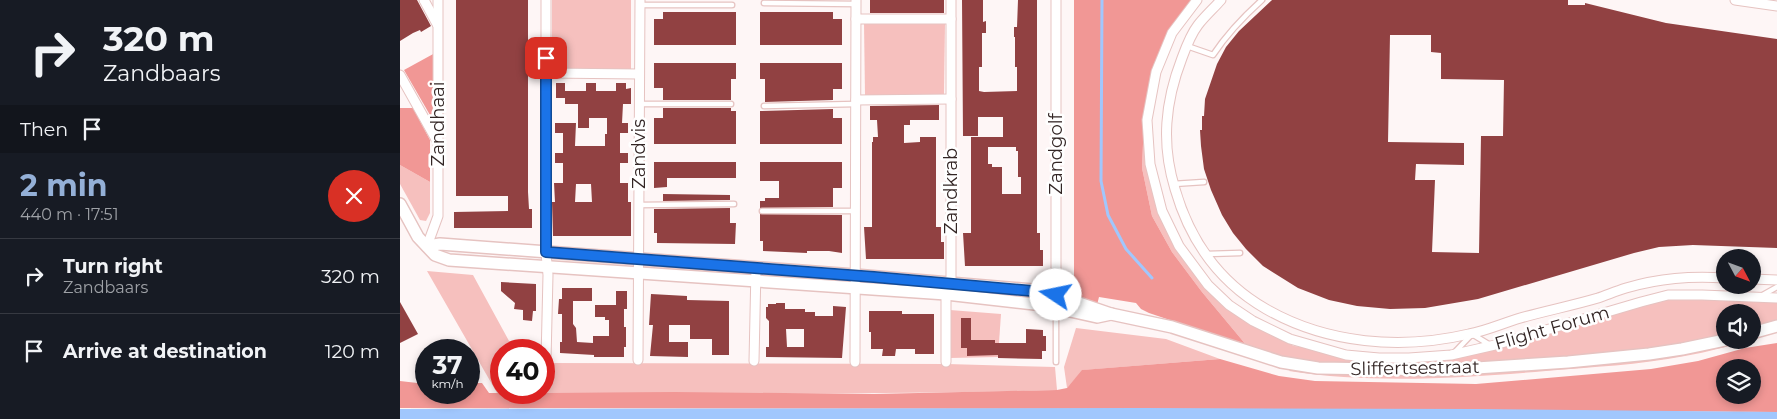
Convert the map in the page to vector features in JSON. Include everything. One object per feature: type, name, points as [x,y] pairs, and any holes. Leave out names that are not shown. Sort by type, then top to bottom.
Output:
[{"type":"street","points":[[424,0],[438,27]]},
{"type":"street","name":"Zandhaai","points":[[427,246],[438,216],[438,0]]},
{"type":"street","points":[[546,0],[546,339]]},
{"type":"street","name":"Zandkrab","points":[[951,0],[951,283]]},
{"type":"street","name":"Zandgolf","points":[[1056,0],[1056,308]]},
{"type":"street","name":"Flight Forum","points":[[1197,0],[1172,33],[1156,72],[1147,120],[1150,164],[1162,210],[1179,246],[1208,285],[1229,305],[1253,321],[1290,339],[1346,355],[1379,358],[1452,355],[1491,346],[1632,304],[1668,296],[1702,294],[1777,298]]},
{"type":"street","name":"Flight Forum","points":[[1221,0],[1197,26],[1176,74],[1168,101],[1166,142],[1170,173],[1180,208],[1190,230],[1205,254],[1224,278],[1254,302],[1288,321],[1324,333],[1366,342],[1404,342],[1445,339],[1472,334],[1517,319],[1660,280],[1693,276],[1716,277]]},
{"type":"street","points":[[1735,0],[1777,6]]},
{"type":"street","name":"Zandvis","points":[[638,360],[640,2]]},
{"type":"street","points":[[855,362],[857,288],[855,275],[856,2]]},
{"type":"street","points":[[856,19],[951,19]]},
{"type":"street","points":[[546,73],[640,74]]},
{"type":"street","points":[[400,75],[438,144]]},
{"type":"street","points":[[856,102],[951,99]]},
{"type":"street","name":"Sliffertsestraat","points":[[400,204],[418,237],[435,255],[449,260],[547,265],[946,294],[1056,308],[1097,317],[1111,314]]},
{"type":"street","name":"Sliffertsestraat","points":[[427,246],[440,244],[855,275],[1044,292],[1111,314],[1172,327],[1280,362],[1318,368],[1446,370],[1568,362],[1649,354],[1716,342]]},
{"type":"street","points":[[754,361],[756,268]]},
{"type":"street","points":[[1761,279],[1777,280]]},
{"type":"street","points":[[946,362],[946,294],[951,283]]},
{"type":"street","points":[[1761,330],[1777,326]]},
{"type":"lane","points":[[1187,46],[1213,55],[1225,37],[1262,0]]},
{"type":"lane","name":"Zandvis","points":[[640,2],[732,4]]},
{"type":"lane","points":[[764,3],[856,2]]},
{"type":"lane","points":[[764,106],[856,102]]},
{"type":"lane","name":"Zandvis","points":[[640,104],[731,104]]},
{"type":"lane","points":[[1173,184],[1204,182]]},
{"type":"lane","name":"Zandvis","points":[[639,205],[734,204]]},
{"type":"lane","points":[[762,211],[855,211]]},
{"type":"lane","points":[[1205,254],[1240,253]]},
{"type":"lane","points":[[1756,298],[1777,287]]},
{"type":"lane","points":[[1056,308],[1056,362]]},
{"type":"lane","points":[[1452,355],[1472,334],[1491,346]]},
{"type":"shaded area","points":[[552,0],[631,0],[631,69],[552,69]]},
{"type":"shaded area","points":[[1074,0],[1192,0],[1168,31],[1144,120],[1142,168],[1152,216],[1172,252],[1247,346],[1149,313],[1141,309],[1136,303],[1099,297],[1097,305],[1078,298],[1079,291],[1074,277]]},
{"type":"shaded area","points":[[864,23],[945,23],[944,95],[865,95]]},
{"type":"shaded area","points":[[435,53],[434,122],[404,70]]},
{"type":"shaded area","points":[[400,108],[413,108],[430,140],[430,182],[400,165]]},
{"type":"shaded area","points":[[1144,120],[1160,213],[1227,308],[1251,325],[1294,346],[1427,361],[1444,361],[1641,304],[1675,298],[1762,302],[1777,300],[1777,321],[1761,324],[1761,304],[1716,304],[1716,337],[1655,349],[1458,365],[1315,363],[1297,360],[1247,346],[1202,292],[1172,252],[1152,216],[1142,168]]},
{"type":"shaded area","points":[[400,165],[430,182],[430,213],[426,221],[420,220],[400,184]]},
{"type":"shaded area","points":[[427,271],[473,275],[508,339],[490,339],[490,381],[480,363],[480,339],[466,339]]},
{"type":"shaded area","points":[[950,310],[1001,314],[998,357],[950,358]]},
{"type":"shaded area","points":[[1076,328],[1166,339],[1220,359],[1083,370],[1067,388],[1064,367]]},
{"type":"shaded area","points":[[1777,343],[1777,412],[1271,409],[400,408],[400,381],[415,383],[415,404],[480,404],[480,383],[482,383],[490,393],[490,404],[555,404],[555,393],[874,394],[1057,390],[1067,388],[1082,370],[1220,359],[1279,376],[1315,381],[1476,384],[1651,369],[1698,361],[1741,349],[1761,349],[1761,346]]},
{"type":"shaded area","points":[[1716,347],[1717,349],[1650,362],[1482,376],[1385,379],[1289,371],[1291,369],[1333,374],[1441,375]]},
{"type":"shaded area","points":[[555,363],[947,364],[1055,367],[1057,390],[847,393],[555,393]]},
{"type":"water","points":[[1142,408],[1777,412],[1777,419],[400,419],[400,409]]},
{"type":"building","points":[[400,0],[417,0],[431,26],[421,32],[420,30],[413,33],[400,41]]},
{"type":"building","points":[[456,0],[528,0],[528,192],[529,209],[532,209],[532,228],[454,228],[454,212],[508,211],[508,196],[456,196]]},
{"type":"building","points":[[870,0],[944,0],[944,13],[870,13]]},
{"type":"building","points":[[962,0],[983,0],[983,22],[986,21],[986,33],[982,33],[982,67],[979,67],[979,91],[984,92],[1017,91],[1014,27],[1017,27],[1018,0],[1037,0],[1037,233],[1040,233],[1040,250],[1043,250],[1043,266],[965,266],[963,233],[971,233],[971,137],[1003,137],[1003,117],[978,117],[978,136],[963,136]],"holes":[[[988,147],[1016,147],[1016,151],[1018,151],[1018,177],[1021,177],[1021,194],[1002,194],[1002,167],[992,167],[992,164],[988,164]]]},
{"type":"building","points":[[1272,0],[1568,0],[1568,5],[1585,5],[1585,3],[1666,23],[1777,39],[1777,248],[1693,245],[1659,247],[1478,299],[1425,308],[1390,309],[1357,306],[1329,300],[1298,288],[1263,266],[1233,233],[1222,215],[1204,169],[1200,130],[1202,130],[1205,99],[1217,64],[1226,47],[1239,31]],"holes":[[[1390,35],[1431,35],[1431,52],[1441,53],[1441,79],[1504,80],[1503,136],[1481,136],[1479,253],[1432,252],[1435,180],[1415,180],[1416,164],[1464,165],[1464,143],[1388,142]]]},
{"type":"building","points":[[663,12],[736,12],[736,45],[654,45],[654,19],[663,19]]},
{"type":"building","points":[[760,12],[833,12],[833,19],[842,19],[842,45],[760,45]]},
{"type":"building","points":[[654,63],[736,63],[736,79],[731,79],[731,100],[663,100],[663,88],[654,88]]},
{"type":"building","points":[[760,63],[842,63],[842,89],[833,89],[833,100],[765,102],[765,79],[760,79]]},
{"type":"building","points":[[556,83],[565,83],[565,91],[586,91],[586,83],[596,83],[596,91],[616,91],[616,83],[626,83],[626,89],[631,88],[631,104],[623,104],[622,123],[628,123],[628,133],[620,133],[620,153],[628,153],[628,163],[620,163],[620,183],[628,183],[628,202],[631,202],[631,236],[553,236],[552,202],[555,202],[554,183],[563,183],[563,163],[555,163],[555,153],[563,153],[563,133],[555,133],[555,123],[576,123],[575,146],[605,146],[605,134],[607,134],[607,118],[589,118],[589,128],[578,128],[578,104],[565,104],[565,98],[556,98]],"holes":[[[576,184],[591,184],[592,202],[575,202]]]},
{"type":"building","points":[[939,105],[939,120],[910,120],[910,125],[904,125],[904,143],[920,142],[920,137],[936,137],[936,227],[941,227],[941,242],[944,242],[944,259],[866,259],[864,227],[872,227],[872,142],[873,137],[878,137],[877,120],[870,120],[870,106]]},
{"type":"building","points":[[663,108],[731,108],[731,111],[736,111],[736,144],[654,144],[654,118],[663,118]]},
{"type":"building","points":[[833,109],[833,118],[842,118],[842,144],[760,144],[760,111]]},
{"type":"building","points":[[654,162],[736,162],[736,178],[667,178],[667,187],[654,188]]},
{"type":"building","points":[[760,162],[842,162],[842,188],[833,188],[833,207],[760,208],[760,201],[765,201],[765,198],[779,198],[779,181],[760,181]]},
{"type":"building","points":[[663,194],[730,195],[730,200],[663,201]]},
{"type":"building","points":[[730,208],[730,223],[736,223],[735,244],[657,243],[657,233],[654,233],[654,209]]},
{"type":"building","points":[[760,214],[842,215],[842,253],[829,251],[807,251],[807,253],[763,251],[763,241],[760,241]]},
{"type":"building","points":[[501,282],[536,284],[536,311],[533,311],[532,321],[523,320],[523,310],[514,309],[515,303],[501,291]]},
{"type":"building","points":[[562,288],[592,288],[592,301],[573,301],[573,324],[576,328],[577,342],[593,343],[593,336],[609,336],[609,320],[605,320],[605,317],[595,317],[595,305],[616,305],[616,291],[627,291],[627,309],[624,309],[626,347],[624,347],[624,357],[594,357],[594,355],[560,353],[562,314],[558,314],[559,299],[562,299]]},
{"type":"building","points":[[651,294],[687,296],[687,300],[729,301],[729,355],[712,355],[712,339],[690,339],[690,325],[669,325],[669,342],[688,342],[688,357],[650,356],[653,325],[649,325]]},
{"type":"building","points":[[400,302],[418,334],[400,343]]},
{"type":"building","points":[[785,303],[785,309],[805,309],[805,312],[815,312],[815,316],[833,316],[833,306],[846,307],[842,358],[766,357],[766,347],[769,347],[769,321],[766,318],[766,307],[768,307],[768,304]],"holes":[[[786,329],[804,329],[804,347],[787,347]]]},
{"type":"building","points":[[869,311],[902,311],[902,314],[934,314],[934,354],[915,354],[915,349],[896,349],[895,356],[882,356],[883,349],[871,349]]},
{"type":"building","points":[[961,318],[971,318],[971,340],[995,340],[995,343],[1026,343],[1026,329],[1043,330],[1043,336],[1046,336],[1046,351],[1042,351],[1042,359],[998,358],[998,355],[967,356],[967,348],[961,348]]},
{"type":"waterway","points":[[1102,0],[1101,181],[1108,215],[1126,249],[1152,278]]},
{"type":"route","points":[[546,58],[546,252],[951,283],[1044,292],[1056,295]]}]
